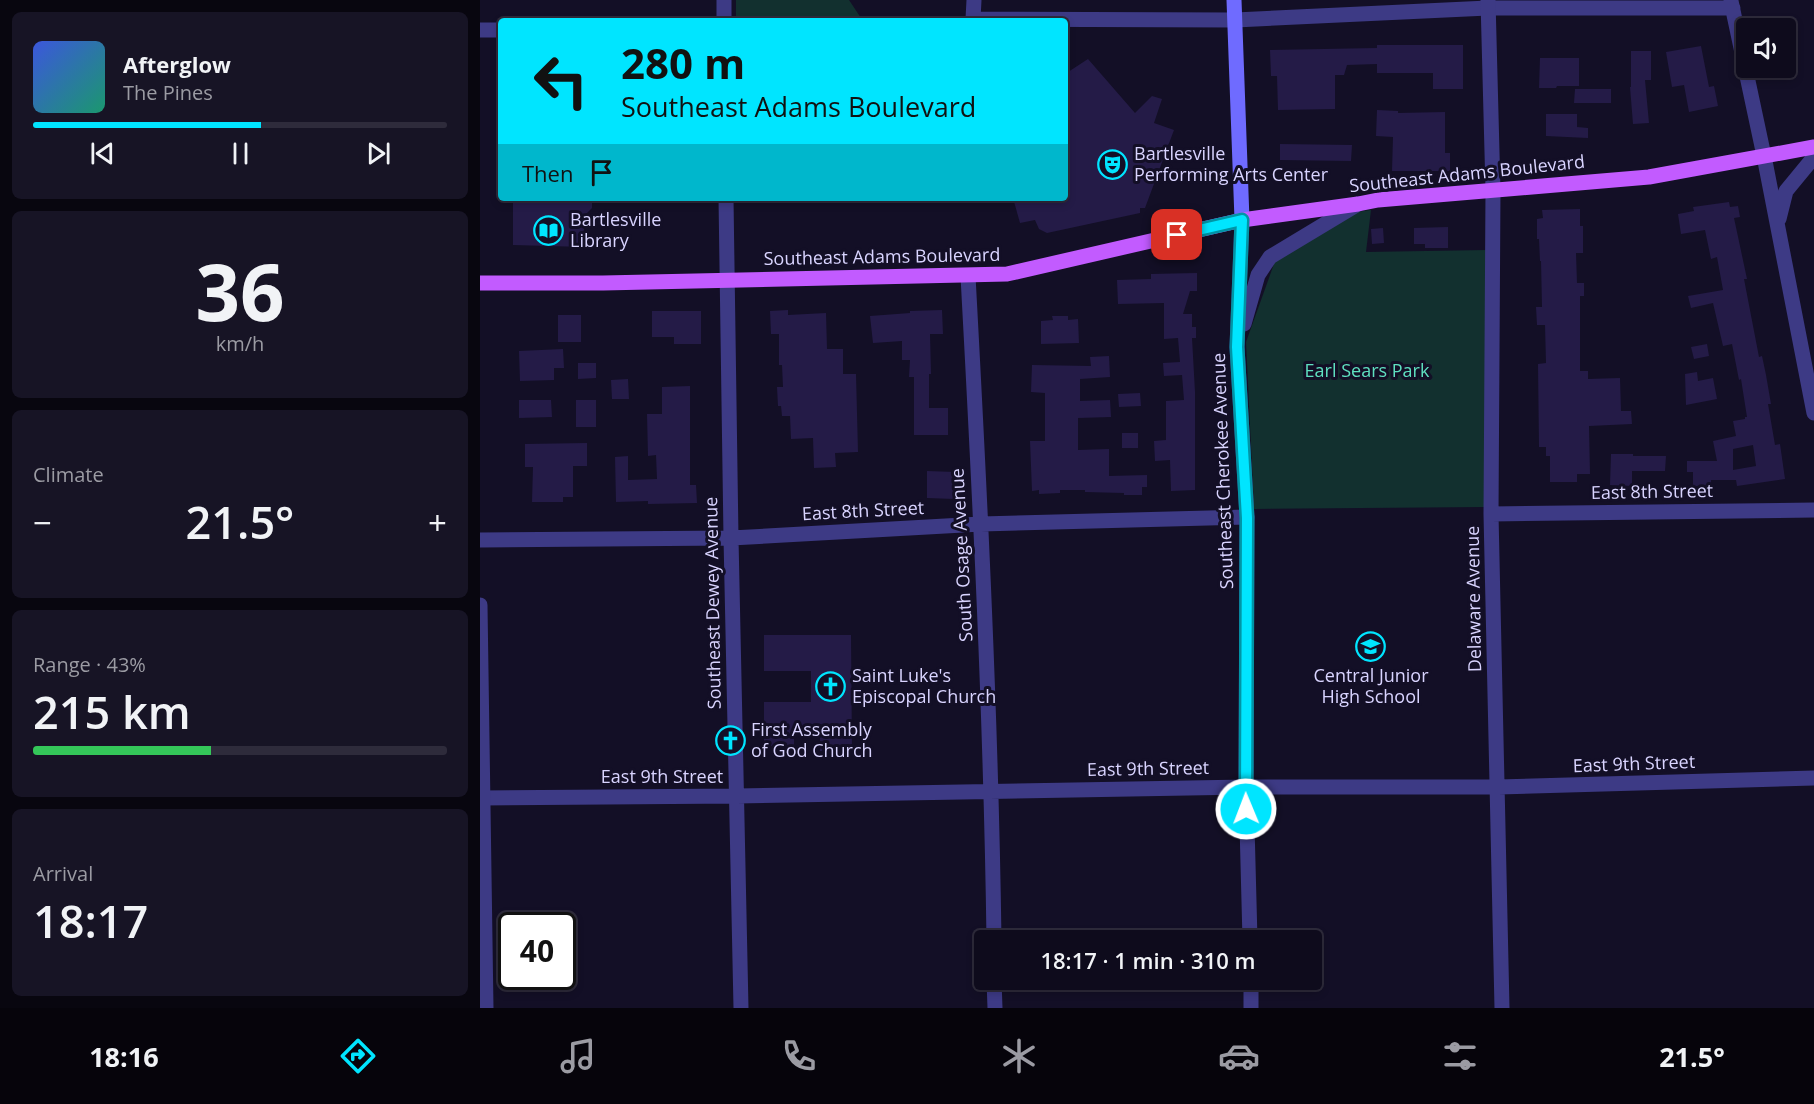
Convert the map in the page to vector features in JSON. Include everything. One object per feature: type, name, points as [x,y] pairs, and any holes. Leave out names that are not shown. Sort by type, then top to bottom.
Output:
[{"type":"main road","name":"Southeast Cherokee Avenue","points":[[1234,0],[1242,220]]},
{"type":"main road","name":"Southeast Adams Boulevard","points":[[480,283],[603,283],[1007,274],[1242,220],[1378,200],[1649,177],[1814,147]]},
{"type":"street","points":[[724,0],[724,18]]},
{"type":"street","points":[[974,0],[974,18]]},
{"type":"street","points":[[1068,19],[1235,20],[1488,4],[1732,4],[1778,224],[1814,413]]},
{"type":"street","name":"Delaware Avenue","points":[[1488,4],[1493,190],[1491,514],[1502,1008]]},
{"type":"street","points":[[480,30],[498,30]]},
{"type":"street","points":[[1778,224],[1786,191],[1814,157]]},
{"type":"street","name":"Southeast Dewey Avenue","points":[[726,201],[741,1008]]},
{"type":"street","points":[[1237,347],[1258,275],[1270,256],[1358,204]]},
{"type":"street","name":"Southeast Cherokee Avenue","points":[[1242,220],[1237,347],[1247,518],[1246,787],[1250,930]]},
{"type":"street","name":"South Osage Avenue","points":[[968,276],[992,791],[994,930]]},
{"type":"street","name":"East 8th Street","points":[[1491,514],[1814,510]]},
{"type":"street","name":"East 8th Street","points":[[480,540],[731,537],[981,525],[1247,518]]},
{"type":"street","points":[[480,605],[481,798],[486,1008]]},
{"type":"street","name":"East 9th Street","points":[[481,798],[1246,787],[1498,787],[1814,778]]},
{"type":"street","points":[[994,990],[994,1008]]},
{"type":"street","points":[[1251,990],[1251,1008]]},
{"type":"green space","points":[[736,0],[849,0],[861,18],[736,18]]},
{"type":"green space","name":"Earl Sears Park","points":[[1371,210],[1366,252],[1487,250],[1485,507],[1254,509],[1246,342],[1275,261],[1356,212]]},
{"type":"building","points":[[1377,45],[1463,45],[1463,89],[1433,89],[1433,73],[1377,73],[1377,64],[1347,65],[1344,75],[1335,75],[1335,109],[1278,110],[1277,76],[1271,76],[1270,50],[1377,48]]},
{"type":"building","points":[[1701,46],[1709,87],[1714,86],[1718,106],[1689,112],[1684,85],[1672,87],[1666,52]]},
{"type":"building","points":[[1631,51],[1651,51],[1651,80],[1645,80],[1649,123],[1633,124],[1630,87]]},
{"type":"building","points":[[1540,58],[1579,58],[1579,86],[1539,88]]},
{"type":"building","name":"Bartlesville Performing Arts Center","points":[[1088,59],[1135,113],[1152,96],[1162,99],[1154,123],[1174,130],[1145,208],[1140,208],[1140,213],[1047,233],[1039,229],[1035,220],[1020,223],[1014,201],[1068,201],[1068,72]]},
{"type":"building","points":[[1575,89],[1611,89],[1611,103],[1574,103]]},
{"type":"building","points":[[1377,110],[1398,111],[1398,113],[1445,112],[1445,153],[1450,153],[1450,171],[1392,171],[1393,137],[1376,136]]},
{"type":"building","points":[[1546,114],[1577,114],[1577,127],[1588,128],[1588,138],[1546,136]]},
{"type":"building","points":[[1280,144],[1352,145],[1351,161],[1280,160]]},
{"type":"building","name":"Bartlesville Library","points":[[513,201],[592,201],[592,208],[584,216],[584,247],[513,245]]},
{"type":"building","points":[[1729,202],[1730,207],[1738,206],[1740,217],[1734,218],[1747,279],[1744,279],[1759,357],[1762,356],[1766,375],[1775,445],[1780,444],[1785,479],[1737,486],[1736,480],[1711,480],[1711,486],[1693,486],[1693,472],[1687,472],[1687,461],[1717,461],[1713,441],[1736,436],[1733,421],[1747,417],[1732,344],[1723,346],[1713,303],[1691,308],[1688,296],[1723,290],[1717,257],[1711,259],[1705,230],[1681,234],[1678,214],[1694,211],[1693,207]],"holes":[[[1753,445],[1756,466],[1733,470],[1733,449]]]},
{"type":"building","points":[[1580,209],[1580,226],[1583,226],[1583,253],[1576,253],[1577,283],[1584,283],[1584,296],[1580,296],[1580,371],[1588,371],[1588,379],[1620,378],[1621,411],[1631,411],[1632,424],[1589,426],[1590,474],[1577,474],[1577,482],[1550,482],[1550,456],[1546,456],[1546,447],[1539,447],[1538,364],[1546,363],[1545,325],[1537,325],[1536,307],[1542,307],[1537,219],[1543,218],[1542,210]]},
{"type":"building","points":[[1448,227],[1448,248],[1425,248],[1425,244],[1414,244],[1414,228]]},
{"type":"building","points":[[1383,228],[1384,243],[1372,244],[1371,229]]},
{"type":"building","points":[[1197,273],[1197,291],[1190,291],[1183,314],[1192,314],[1192,327],[1196,327],[1196,338],[1192,338],[1195,392],[1195,490],[1171,491],[1170,460],[1155,461],[1154,441],[1166,440],[1166,401],[1184,400],[1182,375],[1164,376],[1163,363],[1180,362],[1178,338],[1164,339],[1164,303],[1118,304],[1117,280],[1151,279],[1151,274]]},
{"type":"building","points":[[788,310],[788,315],[826,313],[827,349],[843,349],[843,374],[856,374],[858,452],[835,453],[836,467],[814,468],[813,438],[791,439],[790,416],[782,416],[781,406],[778,406],[777,387],[783,387],[782,365],[779,365],[779,334],[771,334],[770,311]]},
{"type":"building","points":[[942,310],[943,334],[930,334],[929,408],[948,408],[948,435],[914,435],[914,377],[909,377],[910,360],[902,360],[902,341],[873,343],[870,316]]},
{"type":"building","points":[[652,311],[701,311],[701,344],[674,344],[674,337],[652,337]]},
{"type":"building","points":[[558,315],[581,315],[581,342],[558,342]]},
{"type":"building","points":[[1052,316],[1068,316],[1068,320],[1078,319],[1079,343],[1041,344],[1041,321],[1053,320]]},
{"type":"building","points":[[1707,344],[1709,356],[1694,359],[1691,347]]},
{"type":"building","points":[[563,349],[564,368],[554,368],[554,380],[520,381],[519,351]]},
{"type":"building","points":[[1109,356],[1110,377],[1080,379],[1080,401],[1110,400],[1111,417],[1078,418],[1078,450],[1109,449],[1109,476],[1147,475],[1147,487],[1142,487],[1142,495],[1085,492],[1085,490],[1060,490],[1060,493],[1039,494],[1039,490],[1032,491],[1030,441],[1045,441],[1045,393],[1031,392],[1032,365],[1091,366],[1090,357]]},
{"type":"building","points":[[578,363],[596,363],[596,378],[578,379]]},
{"type":"building","points":[[1697,372],[1698,381],[1713,378],[1717,399],[1686,405],[1685,374]]},
{"type":"building","points":[[628,379],[629,399],[612,399],[611,380]]},
{"type":"building","points":[[690,386],[690,485],[696,485],[697,503],[616,502],[615,457],[628,456],[628,480],[657,479],[656,455],[648,456],[647,414],[662,414],[662,387]]},
{"type":"building","points":[[1140,393],[1141,406],[1119,407],[1118,394]]},
{"type":"building","points":[[519,400],[551,400],[552,417],[519,418]]},
{"type":"building","points":[[576,400],[596,400],[596,427],[576,427]]},
{"type":"building","points":[[1122,433],[1138,433],[1138,448],[1122,448]]},
{"type":"building","points":[[587,443],[587,466],[573,466],[573,497],[563,497],[563,502],[532,502],[533,467],[525,467],[525,444]]},
{"type":"building","points":[[1611,454],[1666,456],[1665,471],[1632,471],[1632,486],[1610,485]]},
{"type":"building","points":[[927,471],[955,472],[954,499],[927,498]]},
{"type":"building","name":"Saint Luke's Episcopal Church","points":[[764,635],[851,635],[852,751],[820,751],[820,735],[794,735],[794,746],[764,746],[764,702],[811,702],[811,671],[764,671]]},
{"type":"place","name":"Bartlesville Performing Arts Center","points":[[1113,164]]},
{"type":"place","name":"Bartlesville Library","points":[[549,230]]},
{"type":"place","name":"Central Junior High School","points":[[1371,647]]},
{"type":"place","name":"Saint Luke's Episcopal Church","points":[[831,686]]},
{"type":"place","name":"First Assembly of God Church","points":[[730,740]]},
{"type":"route","points":[[1177,235],[1242,220],[1237,347],[1247,518],[1246,809]]}]
